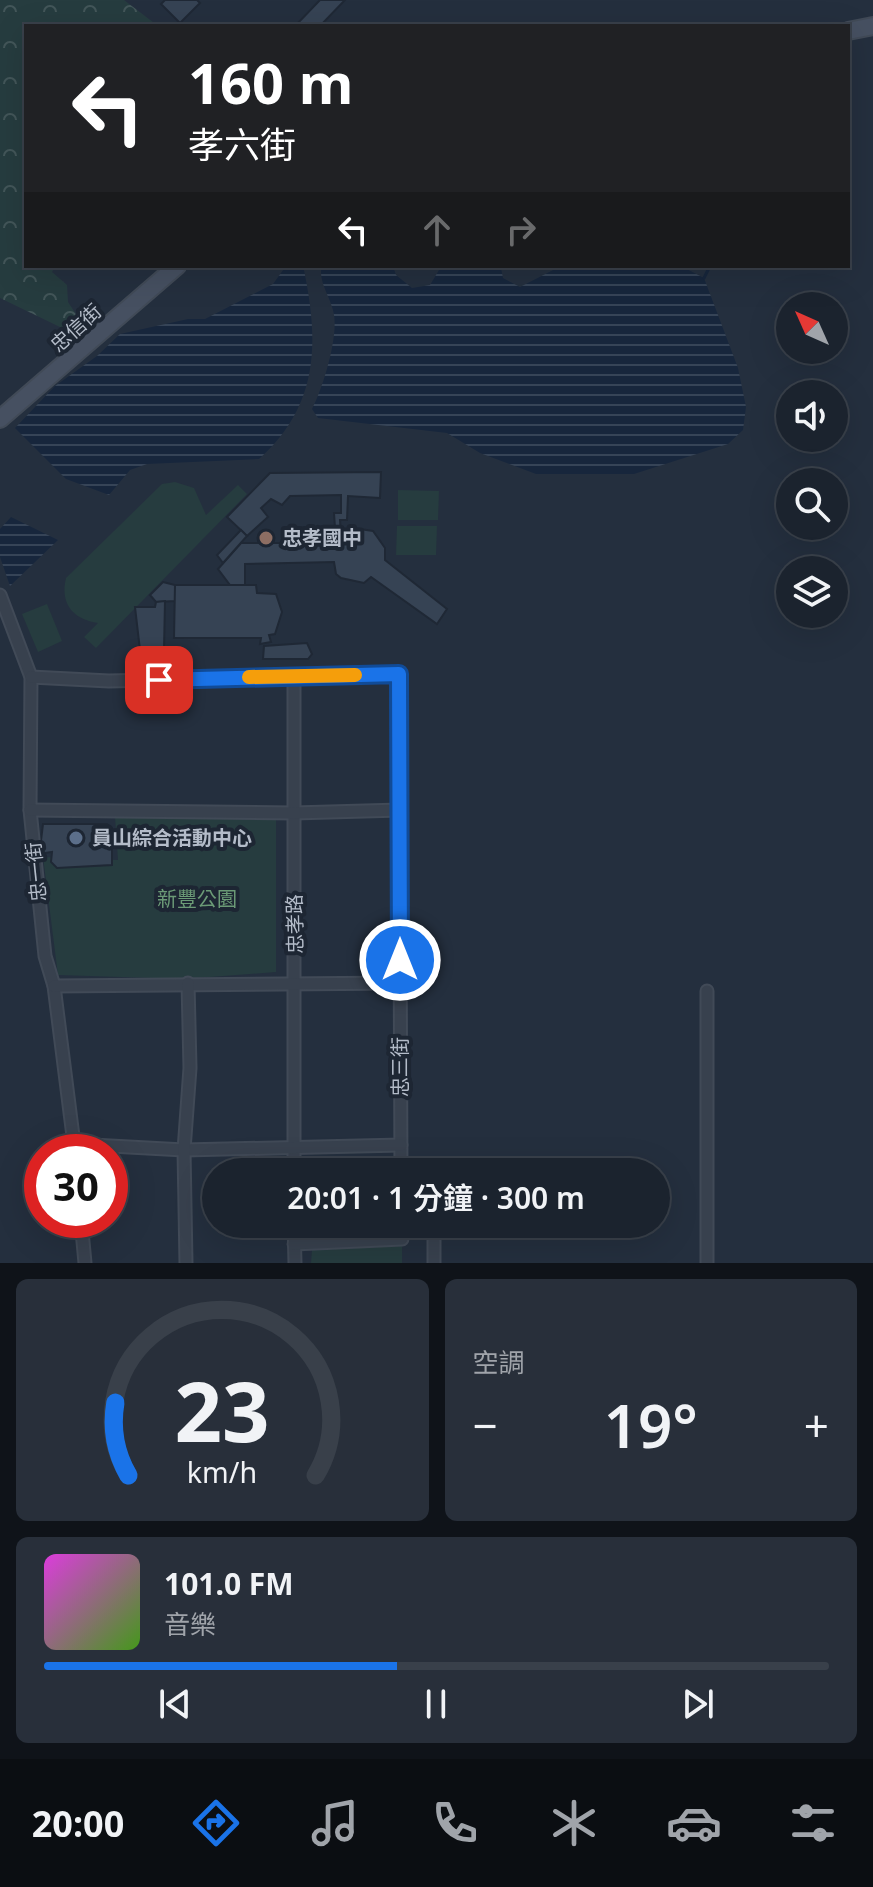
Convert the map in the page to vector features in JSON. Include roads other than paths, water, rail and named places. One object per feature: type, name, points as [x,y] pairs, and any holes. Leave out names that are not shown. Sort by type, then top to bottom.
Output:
[{"type":"street","points":[[850,31],[873,26]]},
{"type":"street","name":"忠信街","points":[[0,419],[175,268]]},
{"type":"street","name":"忠一街","points":[[0,595],[31,677],[30,810],[45,956],[54,986],[73,1134]]},
{"type":"street","name":"忠三街","points":[[294,676],[399,674],[401,1158]]},
{"type":"street","points":[[31,677],[109,681],[294,676]]},
{"type":"street","name":"忠孝路","points":[[294,676],[294,1158]]},
{"type":"street","points":[[30,810],[294,813],[400,810]]},
{"type":"street","points":[[186,1263],[184,1150],[190,1068],[188,983]]},
{"type":"street","points":[[54,986],[400,983]]},
{"type":"street","points":[[707,991],[707,1263]]},
{"type":"street","points":[[128,1149],[401,1145]]},
{"type":"street","points":[[83,1238],[85,1263]]},
{"type":"street","points":[[294,1238],[295,1263]]},
{"type":"street","points":[[294,1244],[402,1238]]},
{"type":"street","points":[[434,1238],[434,1263]]},
{"type":"water","points":[[285,268],[304,270],[312,323],[312,348],[304,395],[279,438],[259,459],[147,464],[130,470],[109,495],[66,479],[15,428],[55,386],[97,356],[120,334],[188,319],[205,319],[273,284]]},
{"type":"water","points":[[322,268],[394,268],[396,275],[412,288],[430,285],[439,270],[501,268],[503,278],[520,287],[557,268],[685,268],[704,278],[738,368],[746,407],[743,430],[728,444],[634,474],[536,474],[480,453],[447,433],[318,418],[312,409],[329,363],[335,325]]},
{"type":"water","points":[[11,517],[58,540],[10,586],[0,557],[0,529]]},
{"type":"waterway","points":[[704,278],[709,268]]},
{"type":"place","name":"忠孝國中","points":[[266,538]]},
{"type":"place","name":"員山綜合活動中心","points":[[76,838]]},
{"type":"park label","name":"新豐公園","points":[[197,899]]}]
